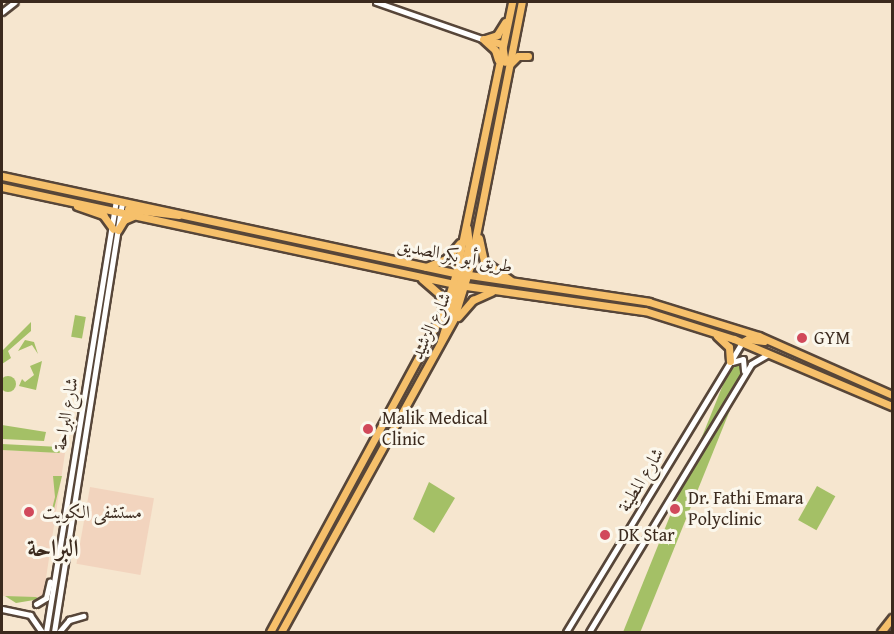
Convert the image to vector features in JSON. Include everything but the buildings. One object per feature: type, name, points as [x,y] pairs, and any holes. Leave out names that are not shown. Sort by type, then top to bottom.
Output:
[{"type":"main road","points":[[494,134],[505,47],[508,42],[514,2]]},
{"type":"main road","name":"شارع الرشيد","points":[[281,633],[450,329],[459,284],[482,203],[505,81],[505,47],[509,15],[514,2]]},
{"type":"main road","name":"شارع الرشيد","points":[[270,633],[459,284],[462,274],[464,235],[499,63],[522,2]]},
{"type":"main road","points":[[483,39],[497,35],[509,15]]},
{"type":"main road","points":[[483,39],[505,47]]},
{"type":"main road","points":[[483,39],[495,50],[499,63]]},
{"type":"main road","points":[[505,81],[513,59],[528,56]]},
{"type":"main road","points":[[2,183],[8,183],[5,177]]},
{"type":"main road","name":"طريق أبو بكر الصديق","points":[[5,177],[136,216],[411,274],[496,291],[634,309],[742,342],[892,406]]},
{"type":"main road","name":"طريق أبو بكر الصديق","points":[[2,187],[119,210],[170,217],[182,214],[462,274],[637,299],[769,340],[892,395]]},
{"type":"main road","points":[[49,197],[119,210]]},
{"type":"main road","points":[[70,201],[103,215],[116,229],[126,218],[136,216]]},
{"type":"main road","points":[[482,203],[481,256],[491,270],[515,283]]},
{"type":"main road","points":[[462,274],[469,239],[466,226]]},
{"type":"main road","points":[[425,267],[446,259],[464,235]]},
{"type":"main road","points":[[411,274],[435,288],[442,299],[442,318]]},
{"type":"main road","points":[[442,346],[459,284]]},
{"type":"main road","points":[[450,329],[468,303],[496,291]]},
{"type":"main road","points":[[707,330],[727,343],[730,361]]},
{"type":"main road","points":[[742,342],[748,339],[769,340]]},
{"type":"main road","points":[[384,446],[407,398],[405,387]]},
{"type":"main road","points":[[880,400],[892,401]]},
{"type":"main road","points":[[881,633],[892,618]]},
{"type":"street","points":[[2,12],[15,2]]},
{"type":"street","points":[[376,2],[483,39]]},
{"type":"street","name":"شارع البراحة","points":[[54,633],[119,210]]},
{"type":"street","name":"شارع البراحة","points":[[46,633],[104,278],[116,229]]},
{"type":"street","points":[[99,284],[104,278]]},
{"type":"street","name":"شارع المطينة","points":[[566,633],[742,342]]},
{"type":"street","name":"شارع المطينة","points":[[589,633],[754,360],[772,354]]},
{"type":"street","points":[[721,376],[736,358],[745,361],[746,368],[725,406]]},
{"type":"street","points":[[36,604],[47,596],[55,568]]},
{"type":"street","points":[[2,609],[30,615],[42,633]]},
{"type":"street","points":[[59,633],[69,620],[83,616]]},
{"type":"shaded area","name":"مستشفى الكويت","points":[[2,450],[65,453],[43,598],[2,596]]},
{"type":"shaded area","points":[[90,487],[154,498],[140,575],[76,564]]},
{"type":"green space","points":[[75,315],[86,317],[82,339],[71,337]]},
{"type":"green space","points":[[31,322],[31,331],[8,351],[11,358],[2,364],[2,351]]},
{"type":"green space","points":[[25,340],[34,342],[38,354],[32,345],[18,351]]},
{"type":"green space","points":[[735,355],[750,361],[640,632],[623,632]]},
{"type":"green space","points":[[42,361],[36,390],[19,386],[22,379],[25,382],[34,375],[30,366]]},
{"type":"green space","points":[[8,376],[14,378],[16,384],[14,390],[8,392],[2,390],[0,384],[2,378]]},
{"type":"green space","points":[[2,425],[46,432],[44,441],[2,439]]},
{"type":"green space","points":[[2,444],[60,447],[60,453],[2,450]]},
{"type":"green space","points":[[53,476],[62,476],[53,513],[51,513],[55,497]]},
{"type":"green space","points":[[429,482],[455,498],[434,533],[413,519]]},
{"type":"green space","points":[[817,486],[835,496],[816,530],[798,520]]},
{"type":"green space","points":[[5,596],[36,597],[40,599],[16,603]]},
{"type":"place","name":"GYM","points":[[802,338]]},
{"type":"place","name":"Malik Medical Clinic","points":[[368,429]]},
{"type":"place","name":"Dr. Fathi Emara Polyclinic","points":[[675,509]]},
{"type":"place","name":"مستشفى الكويت","points":[[29,512]]},
{"type":"place","name":"DK Star","points":[[605,535]]},
{"type":"district","name":"البراحة","points":[[53,548]]}]
